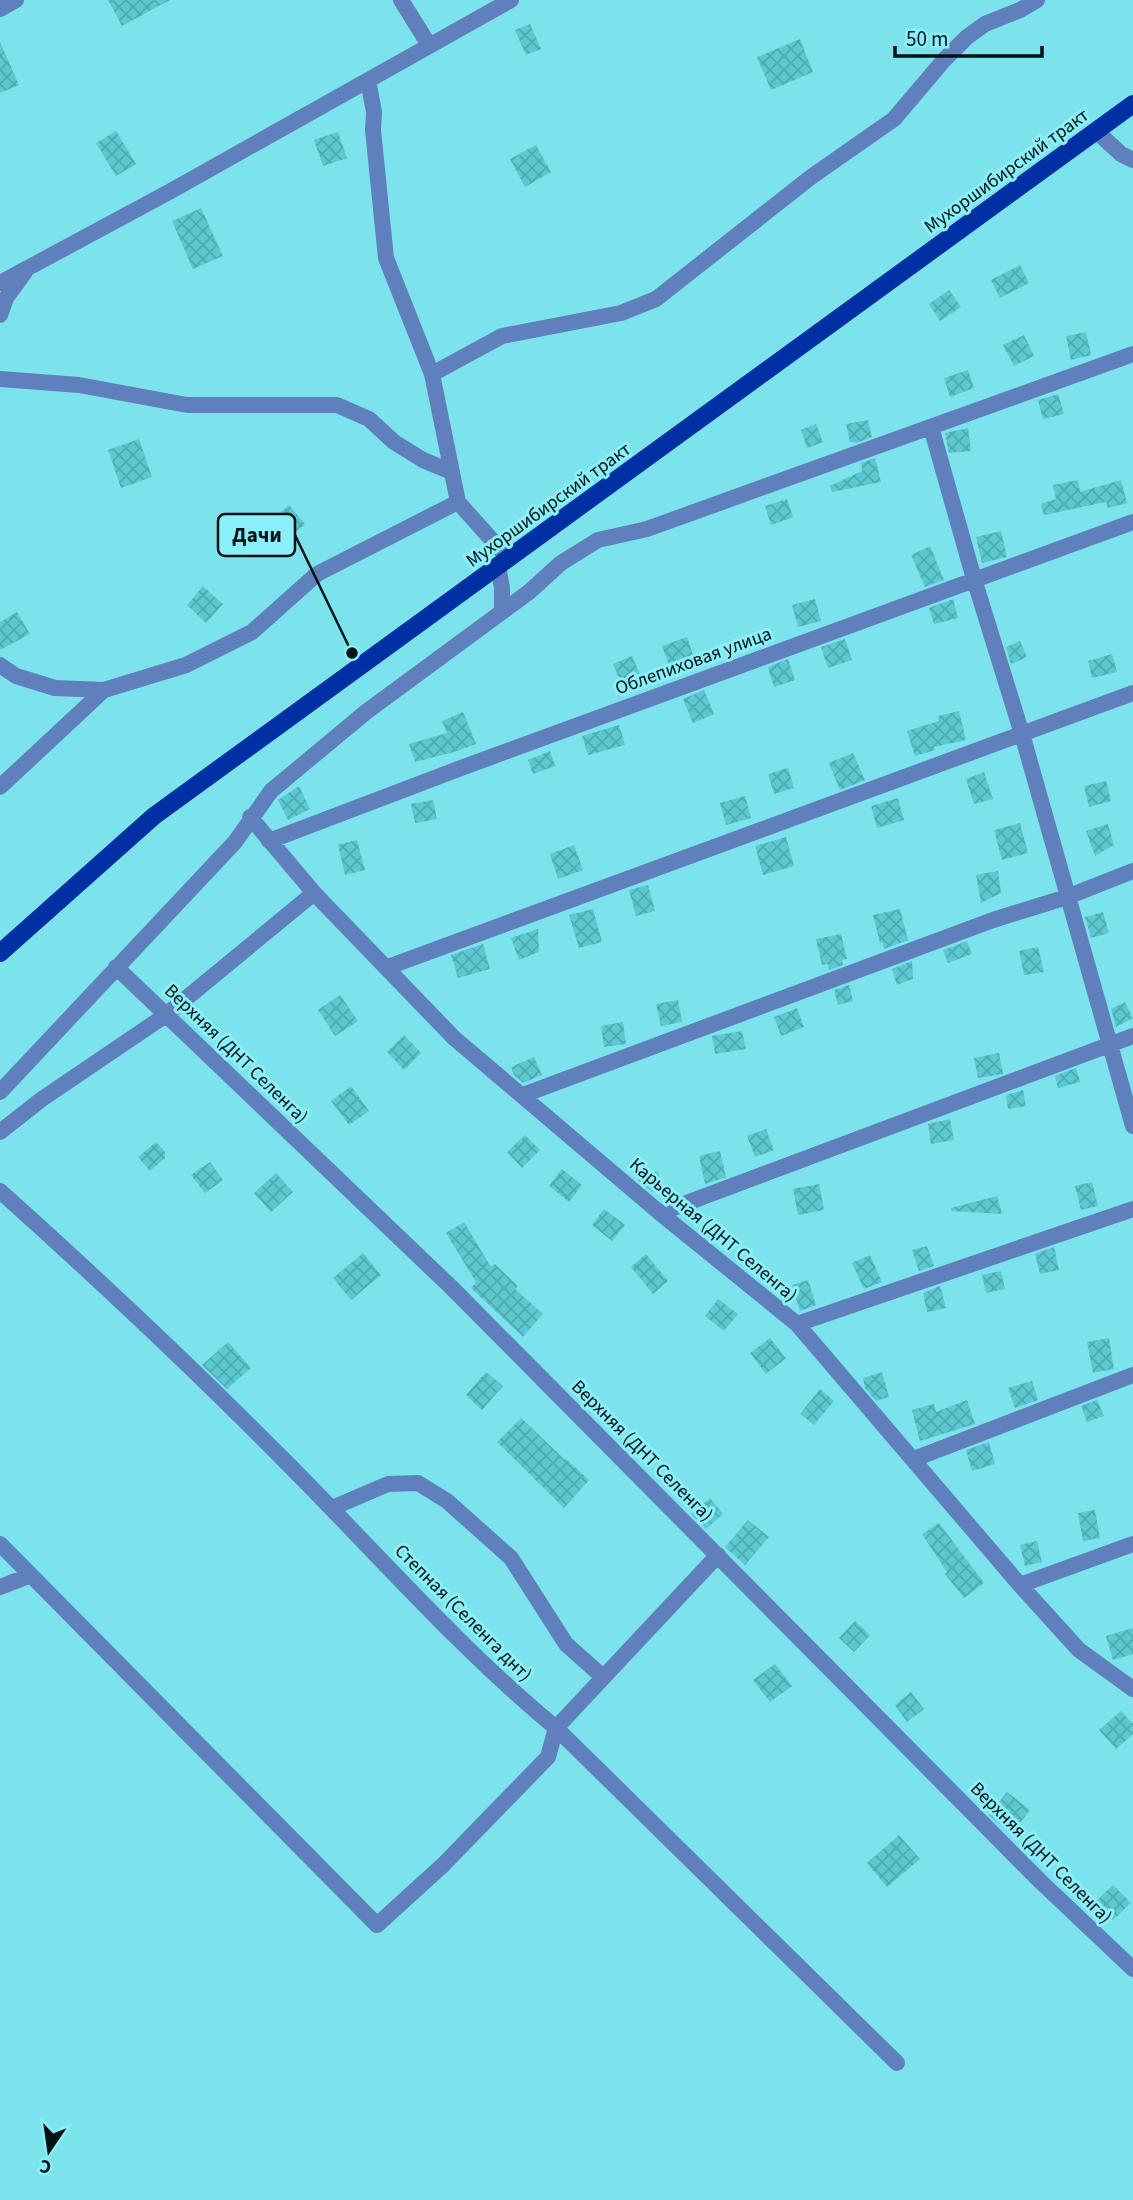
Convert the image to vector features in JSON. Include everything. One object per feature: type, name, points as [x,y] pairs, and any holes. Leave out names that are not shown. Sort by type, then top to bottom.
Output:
[{"type":"main road","name":"Мухоршибирский тракт","points":[[0,953],[154,816],[1133,104]]},
{"type":"street","points":[[0,9],[16,0]]},
{"type":"street","points":[[401,0],[429,45]]},
{"type":"street","points":[[0,283],[511,0]]},
{"type":"street","points":[[432,374],[502,336],[621,313],[656,299],[811,177],[894,119],[967,37],[985,24],[1037,0]]},
{"type":"street","points":[[368,80],[374,112],[373,130],[386,258],[432,374],[458,502],[503,562],[502,611]]},
{"type":"street","points":[[1096,131],[1121,154],[1133,160]]},
{"type":"street","points":[[0,315],[6,298],[29,267]]},
{"type":"street","points":[[0,1092],[235,842],[271,790],[366,712],[529,592],[561,563],[598,540],[647,529],[1133,354]]},
{"type":"street","points":[[0,379],[79,385],[187,405],[337,405],[369,419],[394,442],[423,460],[452,471]]},
{"type":"street","points":[[931,427],[1022,734],[1133,1126]]},
{"type":"street","points":[[0,665],[16,676],[55,688],[104,690],[186,665],[252,632],[317,574],[458,502]]},
{"type":"street","name":"Облепиховая улица","points":[[269,841],[1133,522]]},
{"type":"street","points":[[0,787],[104,690]]},
{"type":"street","points":[[388,967],[1133,693]]},
{"type":"street","name":"Карьерная (ДНТ Селенга)","points":[[250,817],[314,893],[454,1038],[660,1213],[797,1324],[1079,1650],[1133,1689]]},
{"type":"street","points":[[523,1095],[992,920],[1067,897],[1133,871]]},
{"type":"street","points":[[0,1132],[42,1099],[166,1015],[314,893]]},
{"type":"street","name":"Верхняя (ДНТ Селенга)","points":[[116,967],[452,1288],[1040,1881],[1133,1969]]},
{"type":"street","points":[[660,1213],[1133,1036]]},
{"type":"street","name":"Степная (Селенга днт)","points":[[0,1191],[117,1296],[332,1508],[511,1690],[555,1728],[897,2063]]},
{"type":"street","points":[[797,1324],[1133,1209]]},
{"type":"street","points":[[914,1459],[1133,1375]]},
{"type":"street","points":[[332,1508],[388,1484],[418,1483],[447,1501],[511,1558],[566,1644],[603,1677]]},
{"type":"street","points":[[0,1544],[377,1925],[443,1865],[548,1757],[555,1728],[718,1555]]},
{"type":"street","points":[[1020,1585],[1133,1544]]},
{"type":"street","points":[[0,1587],[31,1575]]},
{"type":"building","points":[[108,0],[170,0],[122,26]]},
{"type":"building","points":[[530,24],[541,49],[526,55],[515,30]]},
{"type":"building","points":[[800,39],[813,72],[771,90],[757,57]]},
{"type":"building","points":[[0,42],[19,85],[0,93]]},
{"type":"building","points":[[116,131],[136,164],[116,176],[96,143]]},
{"type":"building","points":[[338,132],[347,158],[323,166],[314,140]]},
{"type":"building","points":[[536,145],[551,172],[525,187],[510,159]]},
{"type":"building","points":[[201,208],[223,256],[193,269],[172,221]]},
{"type":"building","points":[[1020,265],[1029,283],[1000,298],[991,280]]},
{"type":"building","points":[[949,290],[961,307],[940,321],[929,304]]},
{"type":"building","points":[[1086,332],[1091,355],[1071,360],[1066,336]]},
{"type":"building","points":[[1024,335],[1034,356],[1014,366],[1003,345]]},
{"type":"building","points":[[968,370],[974,388],[950,397],[944,378]]},
{"type":"building","points":[[1058,394],[1064,414],[1043,419],[1038,400]]},
{"type":"building","points":[[868,420],[872,437],[856,443],[850,442],[846,424]]},
{"type":"building","points":[[816,424],[823,442],[807,448],[801,430]]},
{"type":"building","points":[[968,428],[971,451],[949,453],[945,433]]},
{"type":"building","points":[[139,439],[152,477],[121,488],[108,450]]},
{"type":"building","points":[[875,458],[881,482],[832,492],[830,486],[862,471],[861,463]]},
{"type":"building","points":[[1078,480],[1080,492],[1121,480],[1127,503],[1108,508],[1106,502],[1044,515],[1041,504],[1056,499],[1053,485]]},
{"type":"building","points":[[787,499],[793,517],[771,525],[765,506]]},
{"type":"building","points":[[289,505],[305,524],[284,542],[268,523]]},
{"type":"building","points":[[1001,531],[1007,557],[982,563],[976,537]]},
{"type":"building","points":[[930,546],[944,580],[925,587],[911,555]]},
{"type":"building","points":[[203,586],[223,604],[206,623],[187,605]]},
{"type":"building","points":[[815,599],[821,621],[798,627],[792,605]]},
{"type":"building","points":[[953,599],[958,618],[934,624],[929,608]]},
{"type":"building","points":[[17,612],[30,634],[0,650],[0,622]]},
{"type":"building","points":[[687,637],[694,658],[670,667],[662,646]]},
{"type":"building","points":[[845,639],[852,660],[828,668],[821,647]]},
{"type":"building","points":[[1020,641],[1027,657],[1011,664],[1006,647]]},
{"type":"building","points":[[1112,654],[1117,672],[1092,678],[1088,661]]},
{"type":"building","points":[[632,656],[642,679],[623,687],[613,664]]},
{"type":"building","points":[[788,659],[795,680],[774,687],[768,667]]},
{"type":"building","points":[[704,690],[714,714],[693,723],[683,699]]},
{"type":"building","points":[[959,711],[966,740],[934,747],[935,750],[915,756],[907,731],[939,721],[938,716]]},
{"type":"building","points":[[463,712],[476,744],[415,762],[409,744],[447,733],[442,721]]},
{"type":"building","points":[[619,725],[625,745],[588,755],[582,736]]},
{"type":"building","points":[[550,751],[555,766],[533,774],[528,760]]},
{"type":"building","points":[[853,753],[865,780],[840,790],[829,763]]},
{"type":"building","points":[[788,768],[794,788],[774,794],[768,774]]},
{"type":"building","points":[[984,772],[993,799],[974,804],[966,779]]},
{"type":"building","points":[[1106,781],[1111,801],[1089,807],[1084,786]]},
{"type":"building","points":[[299,786],[310,809],[288,820],[278,800]]},
{"type":"building","points":[[745,796],[751,818],[726,825],[720,803]]},
{"type":"building","points":[[898,798],[904,820],[877,828],[871,806]]},
{"type":"building","points":[[433,800],[437,819],[415,823],[411,804]]},
{"type":"building","points":[[1020,823],[1028,853],[1002,860],[994,830]]},
{"type":"building","points":[[1108,824],[1114,845],[1095,856],[1086,831]]},
{"type":"building","points":[[786,837],[794,866],[763,875],[755,846]]},
{"type":"building","points":[[357,840],[365,870],[345,875],[338,845]]},
{"type":"building","points":[[574,845],[583,870],[558,879],[550,854]]},
{"type":"building","points":[[998,871],[1001,893],[981,903],[976,875]]},
{"type":"building","points":[[648,885],[655,911],[636,916],[629,890]]},
{"type":"building","points":[[593,909],[602,942],[579,948],[569,915]]},
{"type":"building","points":[[900,909],[908,940],[884,949],[873,915]]},
{"type":"building","points":[[1103,912],[1109,933],[1091,938],[1085,917]]},
{"type":"building","points":[[538,929],[539,952],[519,960],[511,938]]},
{"type":"building","points":[[841,934],[847,959],[842,960],[843,965],[829,970],[828,964],[822,965],[816,939]]},
{"type":"building","points":[[967,941],[972,954],[948,963],[943,950]]},
{"type":"building","points":[[483,944],[490,969],[458,978],[451,955]]},
{"type":"building","points":[[1038,947],[1044,972],[1024,975],[1019,951]]},
{"type":"building","points":[[912,961],[913,979],[897,985],[892,969]]},
{"type":"building","points":[[849,985],[853,1001],[838,1005],[834,990]]},
{"type":"building","points":[[340,995],[358,1021],[335,1036],[318,1010]]},
{"type":"building","points":[[678,1000],[682,1022],[661,1026],[656,1004]]},
{"type":"building","points":[[1125,1002],[1133,1018],[1116,1027],[1111,1009]]},
{"type":"building","points":[[797,1008],[804,1027],[781,1036],[774,1017]]},
{"type":"building","points":[[623,1022],[626,1044],[604,1047],[601,1026]]},
{"type":"building","points":[[742,1031],[746,1049],[715,1054],[712,1036]]},
{"type":"building","points":[[404,1035],[421,1053],[404,1070],[387,1052]]},
{"type":"building","points":[[999,1053],[1003,1074],[978,1078],[974,1058]]},
{"type":"building","points":[[534,1057],[542,1075],[523,1083],[514,1075],[511,1067]]},
{"type":"building","points":[[1076,1068],[1080,1082],[1058,1088],[1055,1076]]},
{"type":"building","points":[[351,1086],[369,1111],[349,1125],[331,1101]]},
{"type":"building","points":[[1023,1090],[1026,1106],[1008,1109],[1006,1095]]},
{"type":"building","points":[[950,1119],[954,1140],[931,1144],[928,1124]]},
{"type":"building","points":[[766,1129],[774,1150],[755,1157],[747,1136]]},
{"type":"building","points":[[525,1135],[540,1150],[522,1168],[507,1152]]},
{"type":"building","points":[[156,1142],[165,1152],[165,1158],[150,1171],[138,1157]]},
{"type":"building","points":[[720,1151],[726,1177],[705,1184],[699,1156]]},
{"type":"building","points":[[210,1162],[223,1180],[205,1193],[191,1175]]},
{"type":"building","points":[[562,1169],[582,1185],[569,1202],[549,1186]]},
{"type":"building","points":[[657,1171],[664,1187],[652,1192],[638,1180]]},
{"type":"building","points":[[276,1173],[293,1192],[271,1212],[254,1193]]},
{"type":"building","points":[[1092,1182],[1098,1206],[1081,1210],[1075,1186]]},
{"type":"building","points":[[819,1184],[824,1210],[798,1215],[793,1189]]},
{"type":"building","points":[[997,1196],[1002,1214],[951,1211],[951,1208]]},
{"type":"building","points":[[604,1209],[625,1225],[612,1241],[592,1225]]},
{"type":"building","points":[[464,1222],[491,1267],[495,1264],[518,1286],[515,1289],[543,1314],[523,1337],[471,1288],[476,1282],[446,1233]]},
{"type":"building","points":[[927,1246],[934,1266],[919,1271],[912,1250]]},
{"type":"building","points":[[1054,1247],[1059,1270],[1040,1274],[1035,1254]]},
{"type":"building","points":[[363,1253],[381,1275],[351,1300],[333,1278]]},
{"type":"building","points":[[646,1254],[668,1281],[653,1294],[631,1267]]},
{"type":"building","points":[[870,1255],[882,1282],[864,1289],[852,1263]]},
{"type":"building","points":[[1001,1271],[1005,1289],[986,1293],[982,1275]]},
{"type":"building","points":[[808,1280],[816,1305],[800,1311],[792,1285]]},
{"type":"building","points":[[940,1286],[946,1308],[927,1312],[923,1293]]},
{"type":"building","points":[[718,1299],[738,1314],[724,1331],[705,1316]]},
{"type":"building","points":[[770,1338],[786,1358],[766,1374],[750,1353]]},
{"type":"building","points":[[1109,1338],[1114,1369],[1093,1373],[1087,1342]]},
{"type":"building","points":[[228,1342],[251,1368],[227,1389],[202,1365]]},
{"type":"building","points":[[486,1372],[503,1386],[482,1410],[466,1395]]},
{"type":"building","points":[[882,1372],[889,1397],[876,1401],[865,1388],[863,1378]]},
{"type":"building","points":[[1032,1381],[1038,1400],[1015,1408],[1008,1388]]},
{"type":"building","points":[[820,1389],[834,1401],[814,1425],[800,1414]]},
{"type":"building","points":[[967,1400],[975,1424],[920,1441],[912,1410],[934,1404],[936,1412]]},
{"type":"building","points":[[1097,1400],[1104,1416],[1087,1422],[1081,1406]]},
{"type":"building","points":[[521,1418],[589,1480],[564,1508],[497,1442]]},
{"type":"building","points":[[989,1442],[995,1464],[972,1471],[966,1450]]},
{"type":"building","points":[[710,1498],[723,1514],[706,1529],[691,1514]]},
{"type":"building","points":[[1095,1510],[1100,1538],[1083,1541],[1078,1513]]},
{"type":"building","points":[[748,1520],[769,1537],[745,1565],[725,1547]]},
{"type":"building","points":[[939,1523],[984,1583],[964,1598],[945,1574],[947,1572],[922,1534]]},
{"type":"building","points":[[1037,1541],[1042,1562],[1025,1566],[1020,1545]]},
{"type":"building","points":[[855,1621],[870,1635],[854,1652],[839,1638]]},
{"type":"building","points":[[1133,1628],[1133,1654],[1113,1660],[1106,1636]]},
{"type":"building","points":[[775,1664],[792,1686],[770,1702],[753,1680]]},
{"type":"building","points":[[911,1692],[924,1709],[907,1722],[895,1705]]},
{"type":"building","points":[[1121,1711],[1133,1724],[1133,1734],[1116,1749],[1099,1730]]},
{"type":"building","points":[[1007,1792],[1030,1810],[1011,1834],[989,1815]]},
{"type":"building","points":[[899,1835],[920,1859],[887,1887],[867,1863]]},
{"type":"building","points":[[1113,1885],[1131,1903],[1113,1920],[1095,1902]]},
{"type":"place","name":"Дачи","points":[[352,653]]}]
